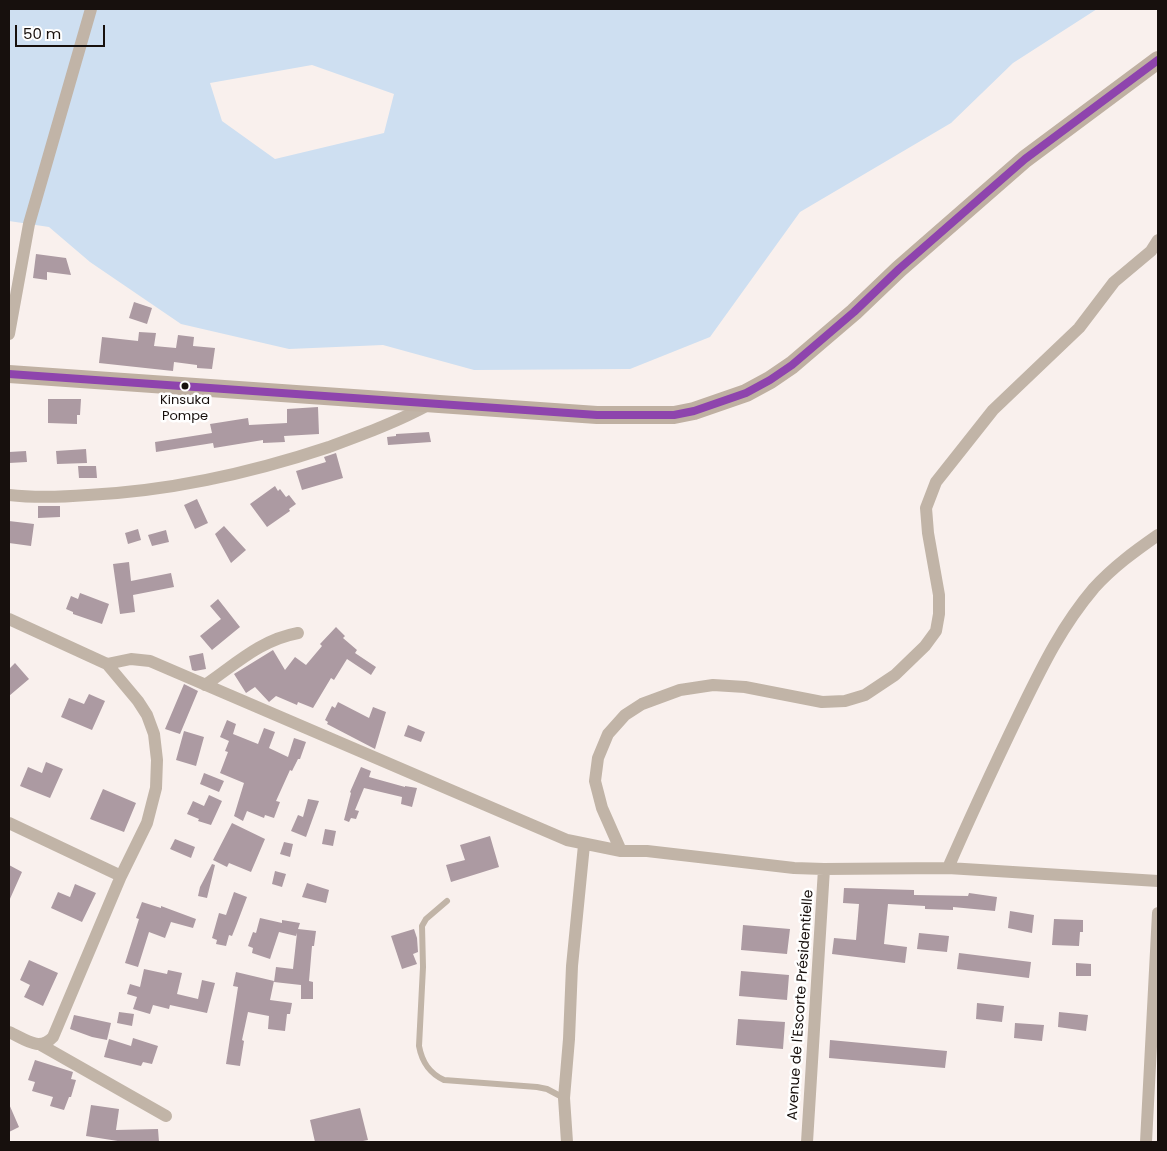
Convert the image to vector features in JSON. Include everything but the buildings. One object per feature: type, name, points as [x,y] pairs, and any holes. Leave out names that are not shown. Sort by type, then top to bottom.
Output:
[{"type":"main road","points":[[9,374],[587,415],[654,416],[694,411],[746,394],[792,366],[1025,159],[1158,60]]},
{"type":"street","points":[[9,334],[29,224],[91,9]]},
{"type":"street","points":[[621,851],[602,808],[595,780],[598,758],[608,734],[624,715],[642,704],[680,690],[713,685],[745,687],[822,702],[846,701],[865,695],[896,676],[925,646],[936,631],[939,614],[939,595],[928,533],[926,508],[936,482],[993,410],[1079,328],[1114,282],[1151,251],[1158,240]]},
{"type":"street","points":[[9,495],[56,497],[115,494],[173,486],[244,472],[378,430],[406,418],[430,404]]},
{"type":"street","points":[[948,868],[988,778],[1052,647],[1095,588],[1128,555],[1158,534]]},
{"type":"street","points":[[9,619],[107,664],[138,701],[147,715],[154,734],[157,760],[156,788],[147,823],[122,876],[54,1037],[42,1045]]},
{"type":"street","points":[[205,685],[269,641],[298,633]]},
{"type":"street","points":[[107,664],[131,659],[150,661],[567,840],[584,845],[621,851],[824,870],[948,868],[1158,881]]},
{"type":"street","points":[[9,823],[122,876]]},
{"type":"street","points":[[567,1142],[564,1098],[572,966],[584,845]]},
{"type":"street","name":"Avenue de l'Escorte Présidentielle","points":[[807,1142],[824,870]]},
{"type":"street","points":[[1146,1142],[1155,1030],[1158,913]]},
{"type":"street","points":[[9,1032],[34,1044],[42,1045],[166,1116]]},
{"type":"lane","points":[[447,901],[426,919],[421,932],[423,967],[419,1046],[420,1054],[428,1068],[435,1076],[444,1080],[547,1089],[564,1098]]},
{"type":"water","points":[[9,9],[1097,9],[1013,63],[951,123],[800,212],[710,337],[630,369],[474,370],[383,345],[289,349],[181,324],[90,262],[49,227],[9,221]],"holes":[[[312,65],[394,94],[384,133],[275,159],[222,121],[210,83]]]},
{"type":"transit line","points":[[9,374],[597,415],[674,415],[694,411],[746,393],[792,365],[1025,159],[1158,60]]},
{"type":"place","name":"Kinsuka Pompe","points":[[185,386]]}]
